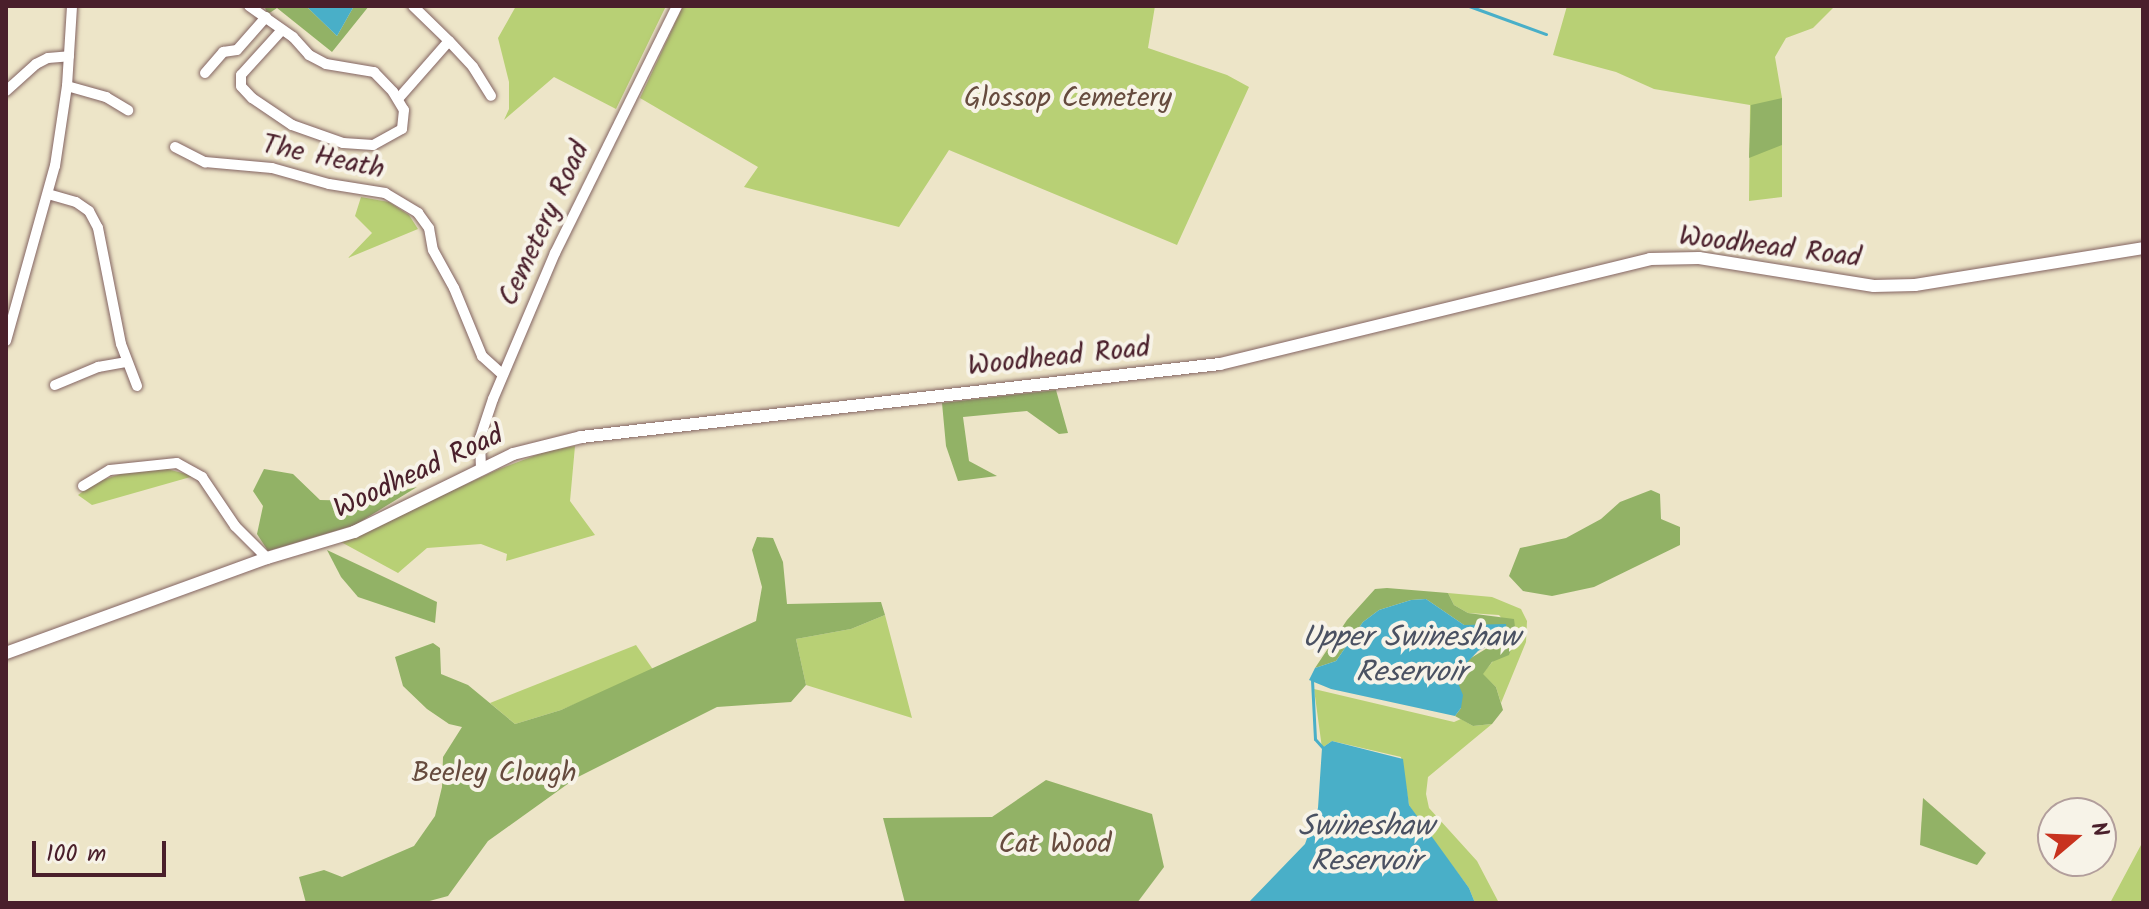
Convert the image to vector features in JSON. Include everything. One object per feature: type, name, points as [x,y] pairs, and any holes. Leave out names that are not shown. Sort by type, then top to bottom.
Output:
[{"type":"main road","name":"Woodhead Road","points":[[6,653],[267,558],[354,532],[513,454],[581,437],[1235,361],[1650,259],[1699,258],[1874,286],[1915,285],[2143,248]]},
{"type":"street","points":[[6,341],[48,194],[67,86],[72,6]]},
{"type":"street","points":[[249,6],[266,17],[326,64],[374,72],[398,99],[406,116],[402,129],[373,145],[332,140],[292,125],[252,98],[241,86],[241,75],[282,30]]},
{"type":"street","points":[[413,6],[473,67],[491,96]]},
{"type":"street","name":"Cemetery Road","points":[[481,469],[480,438],[503,375],[555,253],[677,6]]},
{"type":"street","points":[[205,73],[223,52],[237,50],[266,17]]},
{"type":"street","points":[[398,99],[449,41]]},
{"type":"street","points":[[6,91],[36,64],[48,58],[69,56]]},
{"type":"street","points":[[67,86],[106,97],[128,110]]},
{"type":"street","name":"The Heath","points":[[175,147],[205,162],[272,168],[329,184],[385,193],[418,213],[429,228],[433,250],[454,288],[482,356],[503,375]]},
{"type":"street","points":[[48,194],[76,202],[89,211],[98,228],[126,362],[137,386]]},
{"type":"street","points":[[55,385],[98,367],[126,362]]},
{"type":"street","points":[[83,486],[110,470],[177,463],[202,477],[235,526],[267,558]]},
{"type":"green space","points":[[264,6],[306,6],[337,36],[354,6],[369,6],[332,52],[277,8],[268,14]]},
{"type":"green space","points":[[516,6],[666,6],[616,109],[554,77],[504,120],[509,109],[509,82],[498,38]]},
{"type":"green space","name":"Glossop Cemetery","points":[[683,6],[1155,6],[1148,48],[1227,75],[1249,87],[1177,245],[949,150],[899,227],[744,187],[758,167],[640,98]]},
{"type":"green space","points":[[1567,6],[1835,6],[1813,28],[1786,38],[1775,57],[1782,98],[1782,197],[1749,201],[1750,105],[1654,89],[1616,72],[1553,55]]},
{"type":"green space","points":[[1782,98],[1782,145],[1749,158],[1751,105]]},
{"type":"green space","points":[[361,197],[389,202],[409,215],[418,229],[348,258],[372,233],[355,216]]},
{"type":"green space","points":[[1056,390],[1068,433],[1059,434],[1027,411],[963,417],[969,461],[997,476],[958,481],[946,446],[942,403]]},
{"type":"green space","points":[[575,446],[570,501],[595,535],[506,561],[507,554],[481,544],[427,548],[398,573],[341,542],[499,469],[547,451]]},
{"type":"green space","points":[[163,468],[194,476],[92,505],[78,495],[96,482],[130,471]]},
{"type":"green space","points":[[264,469],[293,474],[320,500],[362,501],[417,487],[355,525],[268,551],[257,534],[263,506],[253,491]]},
{"type":"green space","points":[[1651,490],[1660,494],[1661,519],[1680,527],[1680,545],[1594,587],[1552,596],[1523,591],[1509,576],[1520,548],[1566,538],[1601,519],[1620,502]]},
{"type":"green space","name":"Beeley Clough","points":[[757,537],[773,538],[783,562],[787,604],[881,602],[885,615],[851,629],[796,639],[806,685],[791,702],[717,707],[576,778],[488,841],[448,896],[422,903],[306,903],[299,877],[324,870],[342,877],[414,846],[435,816],[442,787],[443,757],[462,727],[449,724],[427,709],[403,686],[395,657],[433,643],[440,648],[441,674],[468,685],[515,724],[561,710],[756,621],[762,587],[752,550]]},
{"type":"green space","points":[[327,550],[437,602],[435,623],[358,597],[341,577]]},
{"type":"green space","points":[[1375,589],[1448,593],[1454,605],[1468,613],[1514,619],[1516,635],[1509,655],[1492,662],[1483,674],[1496,687],[1503,710],[1492,724],[1473,726],[1455,716],[1461,708],[1458,683],[1466,661],[1507,636],[1506,625],[1464,625],[1426,599],[1411,600],[1379,610],[1363,622],[1336,661],[1315,668],[1347,620]]},
{"type":"green space","points":[[1448,593],[1492,597],[1521,609],[1527,621],[1526,642],[1501,703],[1496,687],[1482,674],[1516,635],[1499,615],[1468,613],[1454,605]]},
{"type":"green space","points":[[885,615],[912,718],[806,685],[796,639],[851,629]]},
{"type":"green space","points":[[636,645],[654,671],[561,710],[515,724],[490,703]]},
{"type":"green space","points":[[1314,689],[1454,722],[1461,719],[1473,726],[1492,724],[1428,777],[1426,794],[1429,808],[1477,861],[1499,903],[1475,903],[1469,888],[1419,821],[1409,805],[1401,757],[1332,741],[1322,748]]},
{"type":"green space","name":"Cat Wood","points":[[1046,780],[1152,814],[1164,867],[1137,903],[905,903],[883,818],[992,817]]},
{"type":"green space","points":[[1923,798],[1986,853],[1977,865],[1920,845]]},
{"type":"green space","points":[[2143,840],[2143,903],[2110,903],[2141,845]]},
{"type":"water","points":[[306,6],[354,6],[337,36]]},
{"type":"water","name":"Upper Swineshaw Reservoir","points":[[1426,599],[1464,625],[1506,624],[1507,636],[1478,651],[1460,670],[1458,683],[1463,695],[1461,708],[1455,716],[1331,689],[1309,680],[1315,668],[1336,661],[1363,622],[1379,610],[1411,600]]},
{"type":"water","name":"Swineshaw Reservoir","points":[[1332,741],[1403,759],[1409,805],[1469,888],[1475,903],[1248,903],[1305,844],[1318,808],[1322,748]]},
{"type":"waterway","points":[[1469,6],[1546,34]]},
{"type":"waterway","points":[[1312,680],[1315,739],[1324,749]]}]
